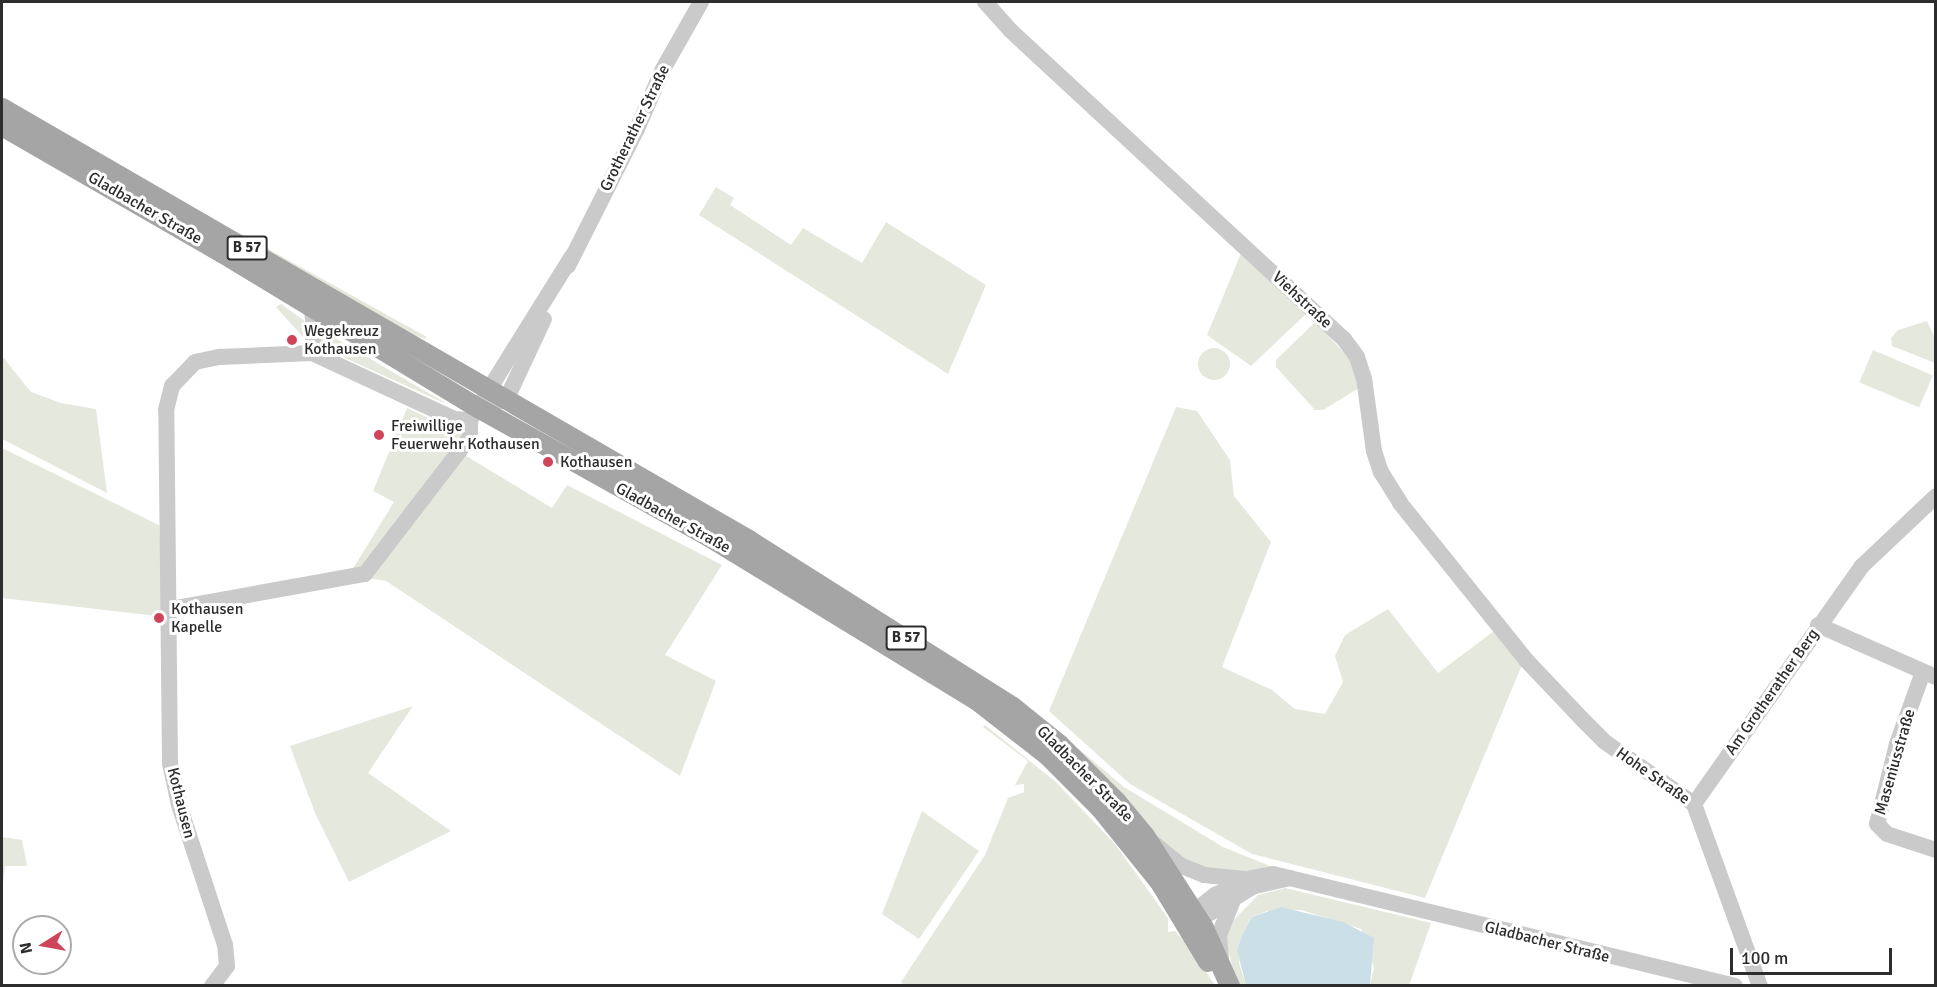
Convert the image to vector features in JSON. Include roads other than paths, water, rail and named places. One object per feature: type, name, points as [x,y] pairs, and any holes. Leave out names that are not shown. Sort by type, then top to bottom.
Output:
[{"type":"main road","name":"Gladbacher Straße","points":[[2,108],[749,540],[1013,707],[1059,744],[1117,802],[1145,836]]},
{"type":"main road","name":"Gladbacher Straße","points":[[2,126],[311,306],[475,415],[709,537],[979,702],[1048,756],[1100,808],[1161,884],[1192,916]]},
{"type":"main road","name":"B 57","points":[[1145,836],[1221,962],[1230,986]]},
{"type":"main road","name":"B 57","points":[[1192,916],[1220,986]]},
{"type":"street","name":"Grotherather Straße","points":[[475,415],[499,394],[637,129],[663,69],[701,2]]},
{"type":"street","name":"Viehstraße","points":[[985,2],[1010,30],[1344,339],[1357,357],[1364,378],[1374,451],[1381,472],[1400,503],[1527,661]]},
{"type":"street","points":[[311,306],[314,325],[312,353]]},
{"type":"street","name":"Kothausen","points":[[212,986],[227,966],[225,945],[179,805],[170,763],[166,410],[172,386],[195,362],[219,357],[312,353],[454,419],[475,415]]},
{"type":"street","points":[[170,609],[365,573],[470,437],[475,415]]},
{"type":"street","points":[[1818,625],[1861,567],[1935,496]]},
{"type":"street","name":"Am Grotherather Berg","points":[[1694,804],[1818,625],[1929,675]]},
{"type":"street","name":"Hohe Straße","points":[[1527,661],[1605,742],[1694,804],[1760,986]]},
{"type":"street","name":"Maseniusstraße","points":[[1929,675],[1897,744],[1877,824],[1887,834],[1935,850]]},
{"type":"street","name":"Gladbacher Straße","points":[[1145,836],[1182,866],[1204,875],[1228,880],[1273,874],[1735,986]]},
{"type":"street","points":[[1192,916],[1252,878]]},
{"type":"street","name":"Gladbacher Straße","points":[[1192,916],[1232,902],[1254,886],[1290,878]]},
{"type":"street","points":[[1221,962],[1219,935],[1232,902]]},
{"type":"place","name":"Wegekreuz Kothausen","points":[[292,340]]},
{"type":"place","name":"Freiwillige Feuerwehr Kothausen","points":[[379,435]]},
{"type":"place","name":"Kothausen","points":[[548,462]]},
{"type":"place","name":"Kothausen Kapelle","points":[[159,618]]}]
